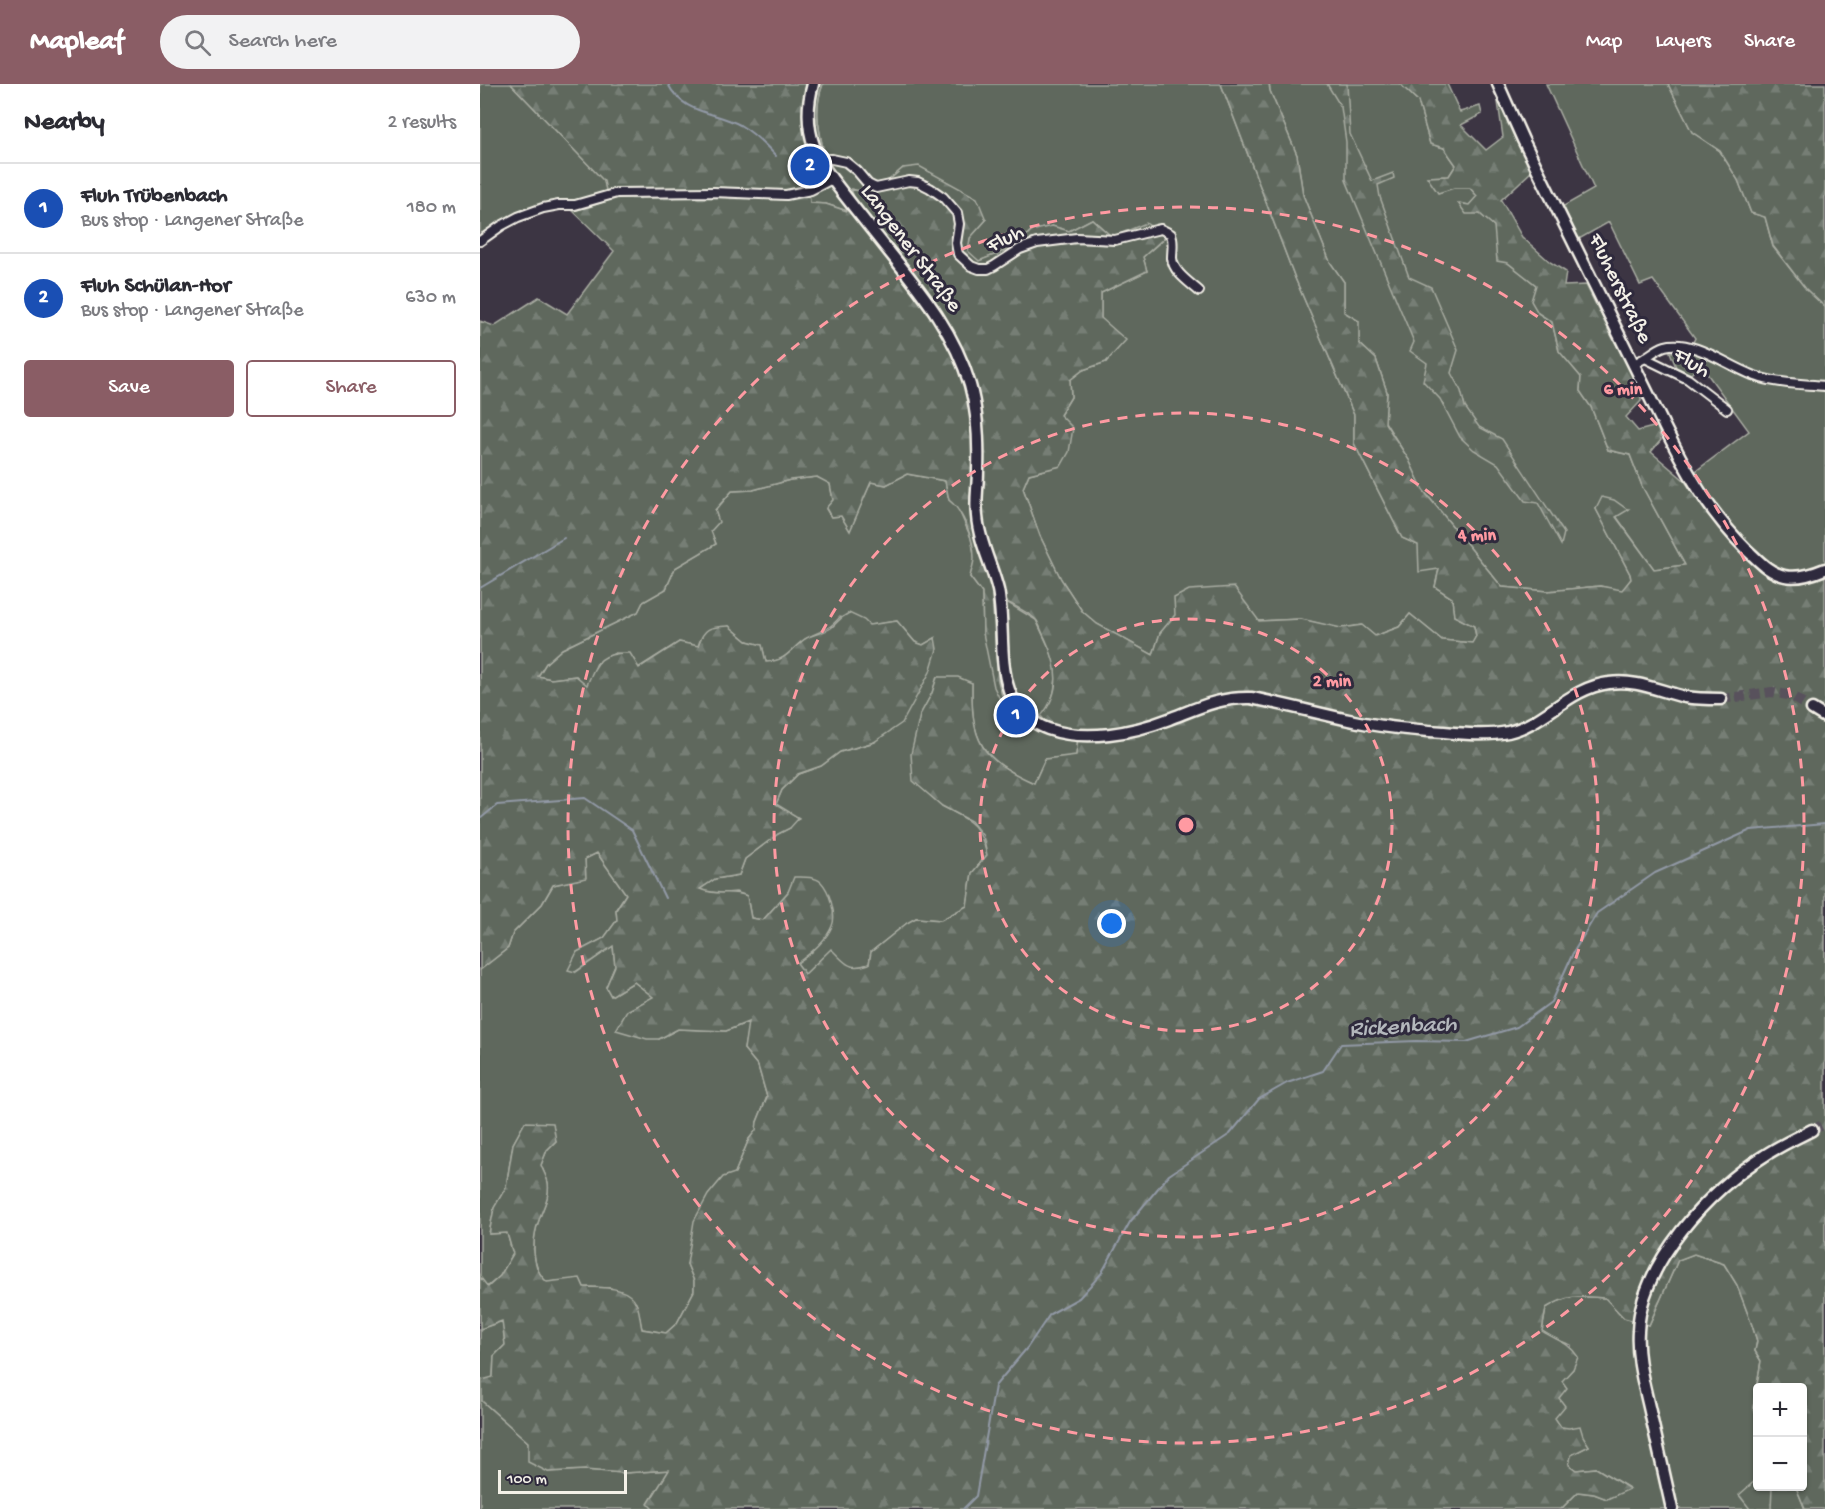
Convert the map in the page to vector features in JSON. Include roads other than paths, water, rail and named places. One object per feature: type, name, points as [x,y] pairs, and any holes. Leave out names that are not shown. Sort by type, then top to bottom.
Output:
[{"type":"main road","name":"Langener Straße","points":[[813,84],[808,102],[808,122],[818,159],[928,300],[945,325],[963,365],[975,408],[978,432],[977,517],[980,535],[998,590],[1006,685],[1021,712],[1036,723],[1070,734],[1101,734],[1151,725],[1220,700],[1236,697],[1251,698],[1350,721],[1428,731],[1483,734],[1517,729],[1576,693],[1608,683],[1624,682],[1646,685],[1704,700],[1721,699]]},
{"type":"main road","name":"Fluherstraße","points":[[1498,84],[1523,140],[1687,472],[1711,509],[1731,534],[1775,573],[1785,577],[1796,577],[1825,569]]},
{"type":"main road","points":[[1812,709],[1825,717]]},
{"type":"main road","points":[[1672,1509],[1638,1350],[1640,1312],[1645,1295],[1653,1276],[1675,1240],[1697,1213],[1738,1174],[1763,1156],[1812,1130]]},
{"type":"street","name":"Fluh","points":[[818,159],[846,162],[868,184],[876,188],[909,181],[918,182],[930,188],[943,197],[957,213],[958,254],[971,266],[979,269],[988,269],[1020,249],[1037,243],[1077,238],[1114,240],[1161,230],[1172,234],[1172,259],[1175,267],[1199,291]]},
{"type":"street","points":[[480,241],[518,217],[543,208],[585,203],[617,193],[714,192],[786,195],[812,190],[832,179]]},
{"type":"street","points":[[1646,358],[1665,346],[1677,345],[1720,359],[1758,377],[1773,381],[1825,386]]},
{"type":"street","name":"Fluh","points":[[1634,364],[1646,358],[1688,379],[1727,409]]},
{"type":"waterway","points":[[668,84],[682,101],[740,125],[776,156]]},
{"type":"waterway","points":[[480,588],[564,538]]},
{"type":"waterway","points":[[480,819],[497,805],[585,798],[632,830],[665,898]]},
{"type":"waterway","name":"Rickenbach","points":[[963,1509],[976,1496],[995,1386],[1027,1348],[1050,1314],[1079,1298],[1101,1274],[1130,1222],[1169,1175],[1230,1134],[1259,1099],[1287,1083],[1323,1071],[1341,1044],[1466,1042],[1517,1027],[1551,1002],[1573,953],[1597,913],[1655,873],[1751,830],[1825,824]]},
{"type":"tunnel","points":[[1721,699],[1772,692],[1792,696],[1812,709]]},
{"type":"tunnel","points":[[1812,1130],[1825,1124]]},
{"type":"place","name":"Fluh Schülan-Hor","points":[[810,166]]},
{"type":"place","name":"Fluh Trübenbach","points":[[1016,715]]}]
